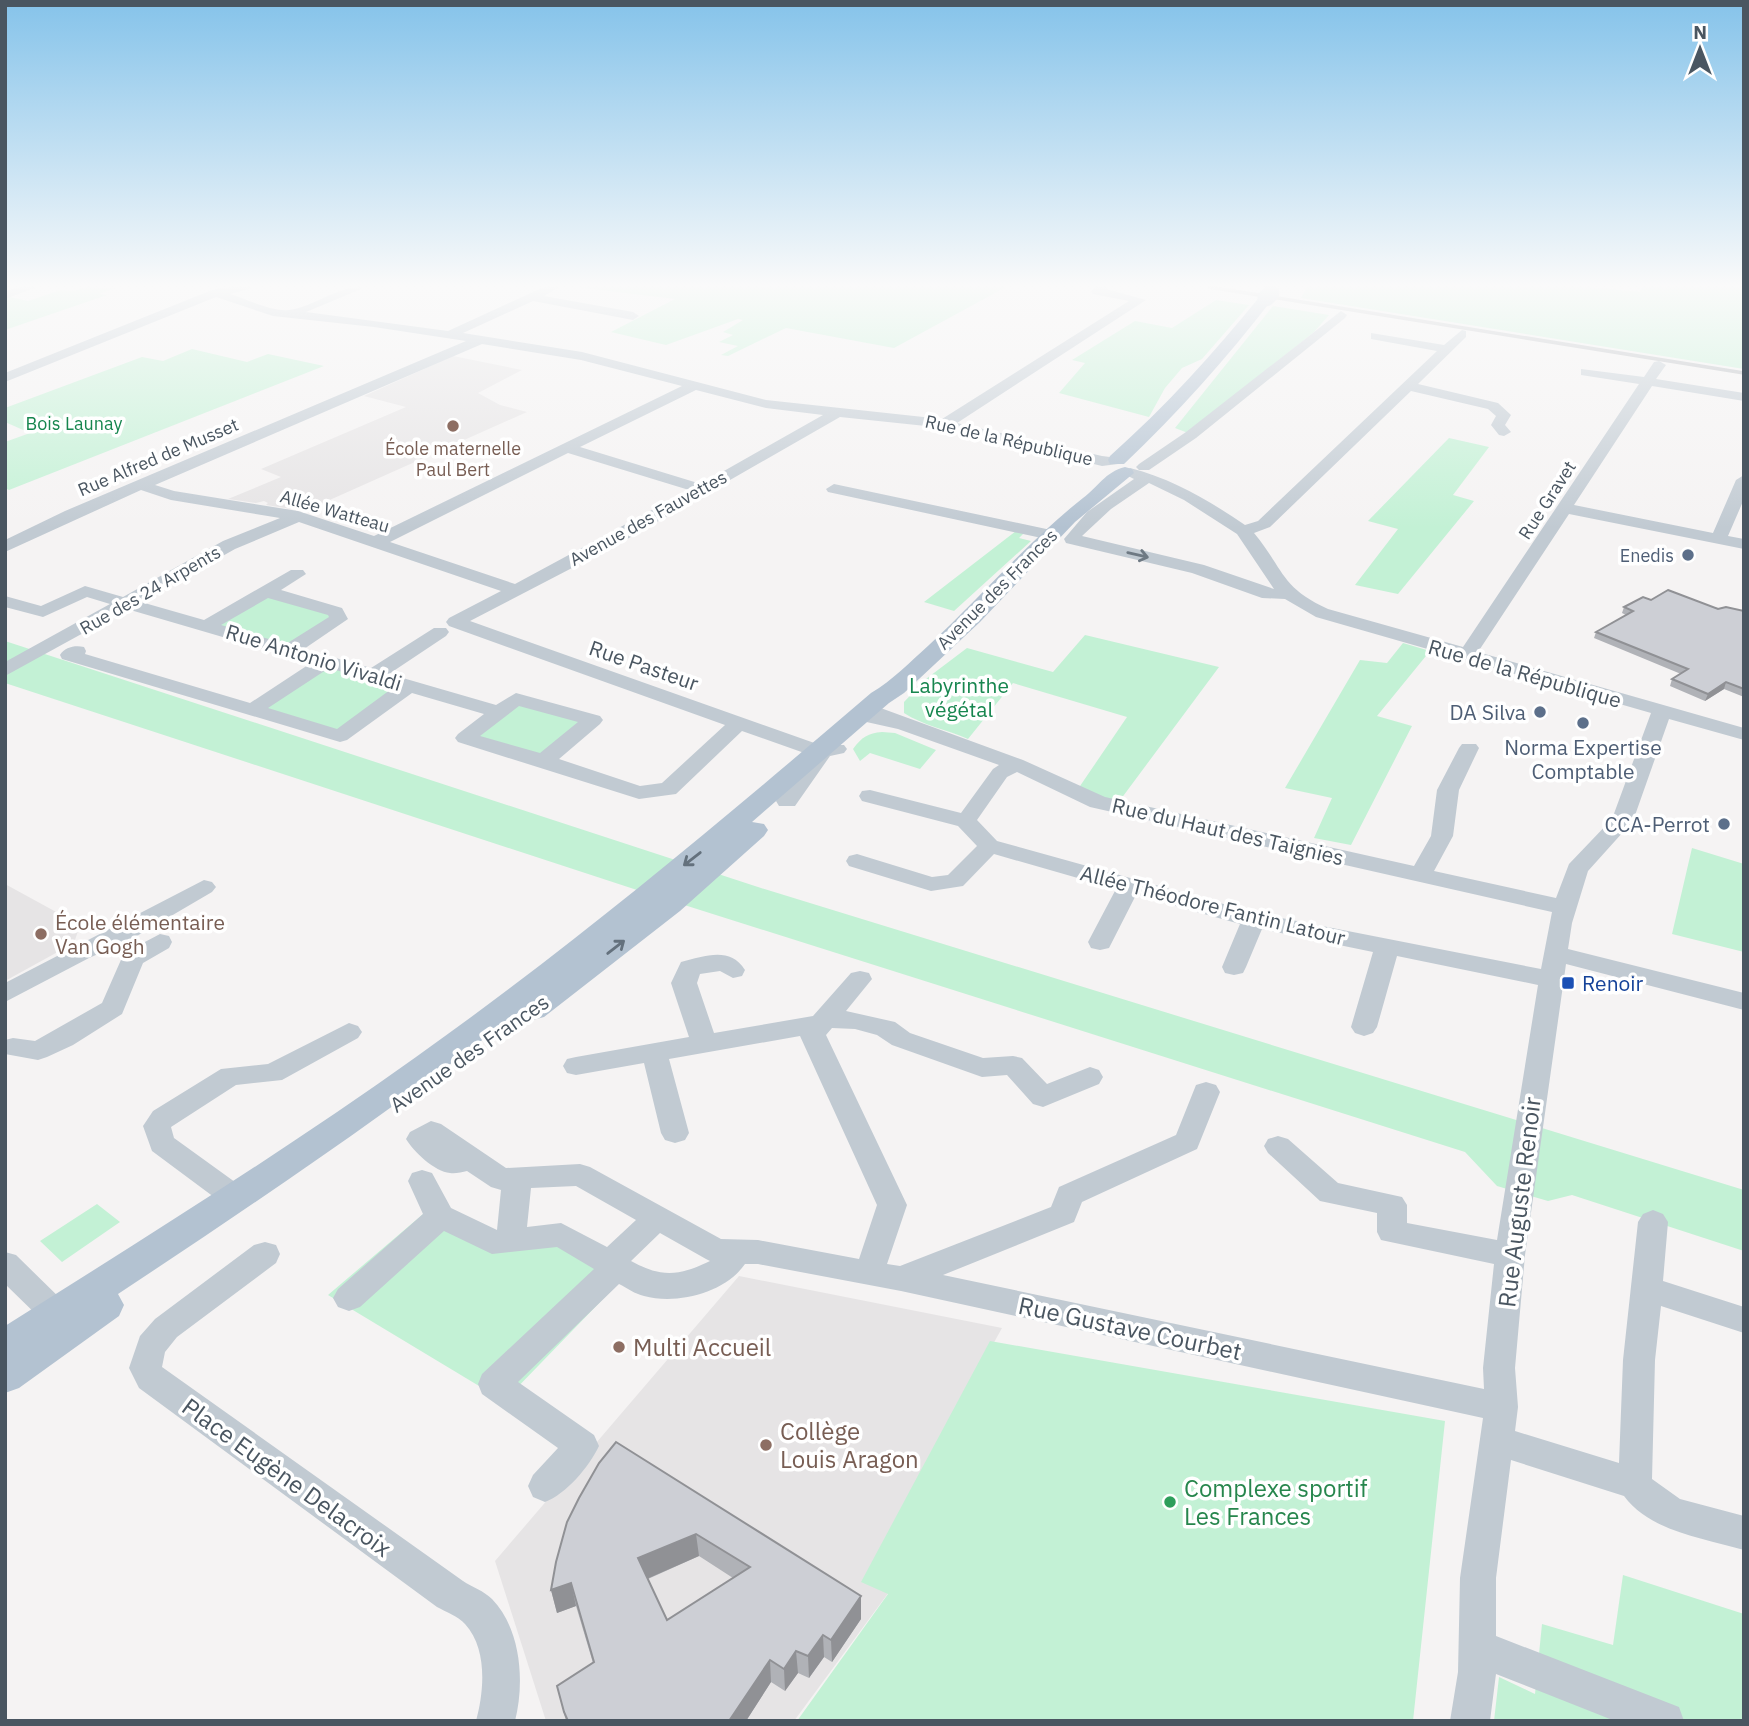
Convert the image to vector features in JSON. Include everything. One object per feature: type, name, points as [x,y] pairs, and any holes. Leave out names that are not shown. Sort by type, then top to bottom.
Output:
[{"type":"main road","name":"Avenue des Frances","points":[[5,1347],[236,1198],[427,1066],[532,987],[853,732],[1130,467],[1172,409],[1210,368]]},
{"type":"main road","name":"Avenue des Frances","points":[[5,1376],[574,979],[698,882],[787,801],[828,750]]},
{"type":"street","points":[[5,378],[30,368]]},
{"type":"street","name":"Rue Alfred de Musset","points":[[5,547],[71,513],[415,368]]},
{"type":"street","name":"Rue de la République","points":[[631,368],[766,404],[945,424],[1130,467],[1196,501],[1243,531],[1251,538],[1280,584],[1304,605],[1335,618],[1744,734]]},
{"type":"street","points":[[945,424],[1034,368]]},
{"type":"street","points":[[1130,467],[1268,368]]},
{"type":"street","points":[[1243,531],[1264,524],[1427,368]]},
{"type":"street","name":"Rue Gravet","points":[[1466,656],[1657,368]]},
{"type":"street","points":[[1586,372],[1744,397]]},
{"type":"street","points":[[376,542],[693,386]]},
{"type":"street","points":[[1408,386],[1488,404],[1504,415],[1498,425],[1504,432]]},
{"type":"street","name":"Avenue des Fauvettes","points":[[375,674],[447,627],[702,489],[839,411]]},
{"type":"street","points":[[567,448],[702,489]]},
{"type":"street","points":[[1718,540],[1744,480]]},
{"type":"street","name":"Allée Watteau","points":[[140,485],[171,495],[298,516],[515,590]]},
{"type":"street","points":[[834,489],[1064,531],[1198,569],[1268,594],[1290,594]]},
{"type":"street","points":[[1564,508],[1744,544]]},
{"type":"street","name":"Rue des 24 Arpents","points":[[5,670],[130,603],[229,545],[298,516]]},
{"type":"street","points":[[208,625],[297,574]]},
{"type":"street","name":"Rue Antonio Vivaldi","points":[[5,601],[43,612],[85,591],[499,712]]},
{"type":"street","points":[[267,592],[336,612],[339,619],[289,650]]},
{"type":"street","name":"Rue Pasteur","points":[[447,627],[828,750]]},
{"type":"street","points":[[77,651],[69,655],[340,736],[408,685]]},
{"type":"street","points":[[252,710],[327,661]]},
{"type":"street","points":[[544,761],[593,720],[516,699],[465,738],[639,793],[668,789],[738,723]]},
{"type":"street","name":"Rue Auguste Renoir","points":[[1470,1721],[1478,1648],[1478,1578],[1501,1407],[1499,1368],[1510,1255],[1563,907],[1568,903],[1577,869],[1622,821],[1661,712]]},
{"type":"street","name":"Rue du Haut des Taignies","points":[[870,714],[1016,764],[1098,802],[1563,907]]},
{"type":"street","points":[[1420,874],[1442,836],[1448,790],[1473,754]]},
{"type":"street","points":[[966,821],[1000,773],[1016,764]]},
{"type":"street","points":[[857,861],[931,884],[955,881],[989,846],[966,821],[870,796]]},
{"type":"street","name":"Allée Théodore Fantin Latour","points":[[989,846],[1254,920],[1387,947],[1552,966],[1744,1002]]},
{"type":"street","points":[[1100,942],[1129,886]]},
{"type":"street","points":[[5,994],[80,952],[121,935],[204,887]]},
{"type":"street","points":[[1234,967],[1254,920]]},
{"type":"street","points":[[13,1047],[38,1051],[64,1039],[113,1008],[133,959],[160,942]]},
{"type":"street","points":[[1364,1027],[1387,947]]},
{"type":"street","points":[[704,1042],[684,983],[690,968],[725,962],[733,970]]},
{"type":"street","points":[[860,979],[812,1034],[892,1205],[869,1273]]},
{"type":"street","points":[[576,1066],[824,1021],[855,1020],[886,1028],[901,1039],[982,1068],[1013,1065],[1043,1097],[1090,1077]]},
{"type":"street","points":[[236,1198],[162,1144],[157,1126],[163,1118],[230,1076],[273,1073],[349,1032]]},
{"type":"street","points":[[654,1051],[675,1133]]},
{"type":"street","points":[[901,1279],[1064,1214],[1069,1195],[1187,1143],[1206,1092]]},
{"type":"street","points":[[1278,1146],[1330,1192],[1392,1205],[1392,1232],[1510,1255]]},
{"type":"street","name":"Rue Gustave Courbet","points":[[471,1160],[501,1179],[580,1175],[717,1251],[748,1252],[901,1279],[1501,1407]]},
{"type":"street","points":[[511,1240],[517,1178]]},
{"type":"street","points":[[422,1181],[441,1216],[492,1242],[561,1235],[648,1285],[690,1285],[726,1267],[748,1252]]},
{"type":"street","points":[[349,1298],[441,1216]]},
{"type":"street","points":[[545,1486],[582,1446],[494,1384],[657,1218]]},
{"type":"street","points":[[1653,1222],[1639,1360],[1635,1484],[1642,1497],[1655,1507],[1744,1533]]},
{"type":"street","name":"Place Eugène Delacroix","points":[[265,1254],[166,1328],[151,1346],[145,1368],[151,1378],[438,1586],[478,1612],[499,1650],[501,1705],[495,1721]]},
{"type":"street","points":[[5,1264],[57,1315]]},
{"type":"street","points":[[1647,1289],[1744,1320]]},
{"type":"street","points":[[1497,1441],[1635,1484]]},
{"type":"street","points":[[1478,1648],[1665,1721]]},
{"type":"shaded area","points":[[427,368],[510,368],[522,370],[478,393],[500,405],[527,412],[305,511],[266,505],[268,503],[264,501],[256,503],[228,499],[281,477],[261,469],[406,407],[364,396]]},
{"type":"shaded area","name":"École élémentaire Van Gogh","points":[[5,884],[80,925],[74,943],[5,981]]},
{"type":"shaded area","name":"Collège Louis Aragon","points":[[739,1276],[1002,1328],[862,1582],[889,1592],[794,1721],[546,1721],[495,1561]]},
{"type":"green space","name":"Bois Launay","points":[[114,368],[320,368],[9,490],[5,488],[5,442],[30,433],[5,422],[5,408]]},
{"type":"green space","points":[[1081,368],[1183,368],[1165,388],[1149,417],[1059,393]]},
{"type":"green space","points":[[1224,368],[1270,368],[1188,433],[1175,428]]},
{"type":"green space","points":[[1449,438],[1489,447],[1453,495],[1474,501],[1398,594],[1355,585],[1398,529],[1368,521]]},
{"type":"green space","points":[[1016,531],[1024,533],[1019,538],[1031,541],[954,611],[924,602]]},
{"type":"green space","points":[[267,592],[336,612],[289,650],[208,625]]},
{"type":"green space","name":"Labyrinthe végétal","points":[[1085,635],[1219,667],[1118,803],[1078,789],[1127,717],[1013,683],[968,739],[904,713],[904,702],[926,679],[967,648],[1053,672]]},
{"type":"green space","points":[[5,641],[761,888],[1744,1190],[1744,1251],[1572,1195],[1548,1201],[1497,1186],[1465,1152],[637,890],[5,683]]},
{"type":"green space","points":[[1403,643],[1430,651],[1377,716],[1412,726],[1351,845],[1314,838],[1332,798],[1285,788],[1360,660],[1387,663]]},
{"type":"green space","points":[[327,661],[408,686],[340,736],[252,710]]},
{"type":"green space","points":[[516,699],[593,720],[544,761],[465,738]]},
{"type":"green space","points":[[873,733],[895,733],[936,750],[920,769],[870,753],[860,761],[853,749],[859,741]]},
{"type":"green space","points":[[1692,848],[1744,864],[1744,952],[1672,934]]},
{"type":"green space","points":[[97,1204],[120,1222],[62,1262],[40,1241]]},
{"type":"green space","points":[[429,1209],[492,1242],[565,1227],[633,1268],[504,1401],[328,1295]]},
{"type":"green space","name":"Complexe sportif Les Frances","points":[[990,1341],[1445,1421],[1413,1721],[797,1721],[888,1594],[861,1582]]},
{"type":"green space","points":[[1623,1575],[1744,1614],[1744,1721],[1494,1721],[1499,1677],[1535,1694],[1542,1624],[1613,1645]]},
{"type":"building","points":[[1668,590],[1718,609],[1726,607],[1744,611],[1744,689],[1726,682],[1708,694],[1672,679],[1688,669],[1596,632],[1633,611],[1624,607],[1643,597],[1651,600]]},
{"type":"building","points":[[616,1442],[861,1596],[831,1640],[823,1635],[808,1656],[796,1651],[784,1669],[770,1660],[729,1721],[568,1721],[557,1686],[594,1662],[571,1583],[551,1590],[567,1522],[599,1463]],"holes":[[[696,1534],[750,1567],[667,1620],[638,1558]]]},
{"type":"railway","points":[[1710,368],[1744,373]]},
{"type":"place","name":"École maternelle Paul Bert","points":[[453,426]]},
{"type":"place","name":"Enedis","points":[[1688,555]]},
{"type":"place","name":"DA Silva","points":[[1540,712]]},
{"type":"place","name":"Norma Expertise Comptable","points":[[1583,723]]},
{"type":"place","name":"CCA-Perrot","points":[[1724,824]]},
{"type":"place","name":"École élémentaire Van Gogh","points":[[41,934]]},
{"type":"place","name":"Renoir","points":[[1568,983]]},
{"type":"place","name":"Multi Accueil","points":[[619,1347]]},
{"type":"place","name":"Collège Louis Aragon","points":[[766,1445]]},
{"type":"place","name":"Complexe sportif Les Frances","points":[[1170,1502]]}]
